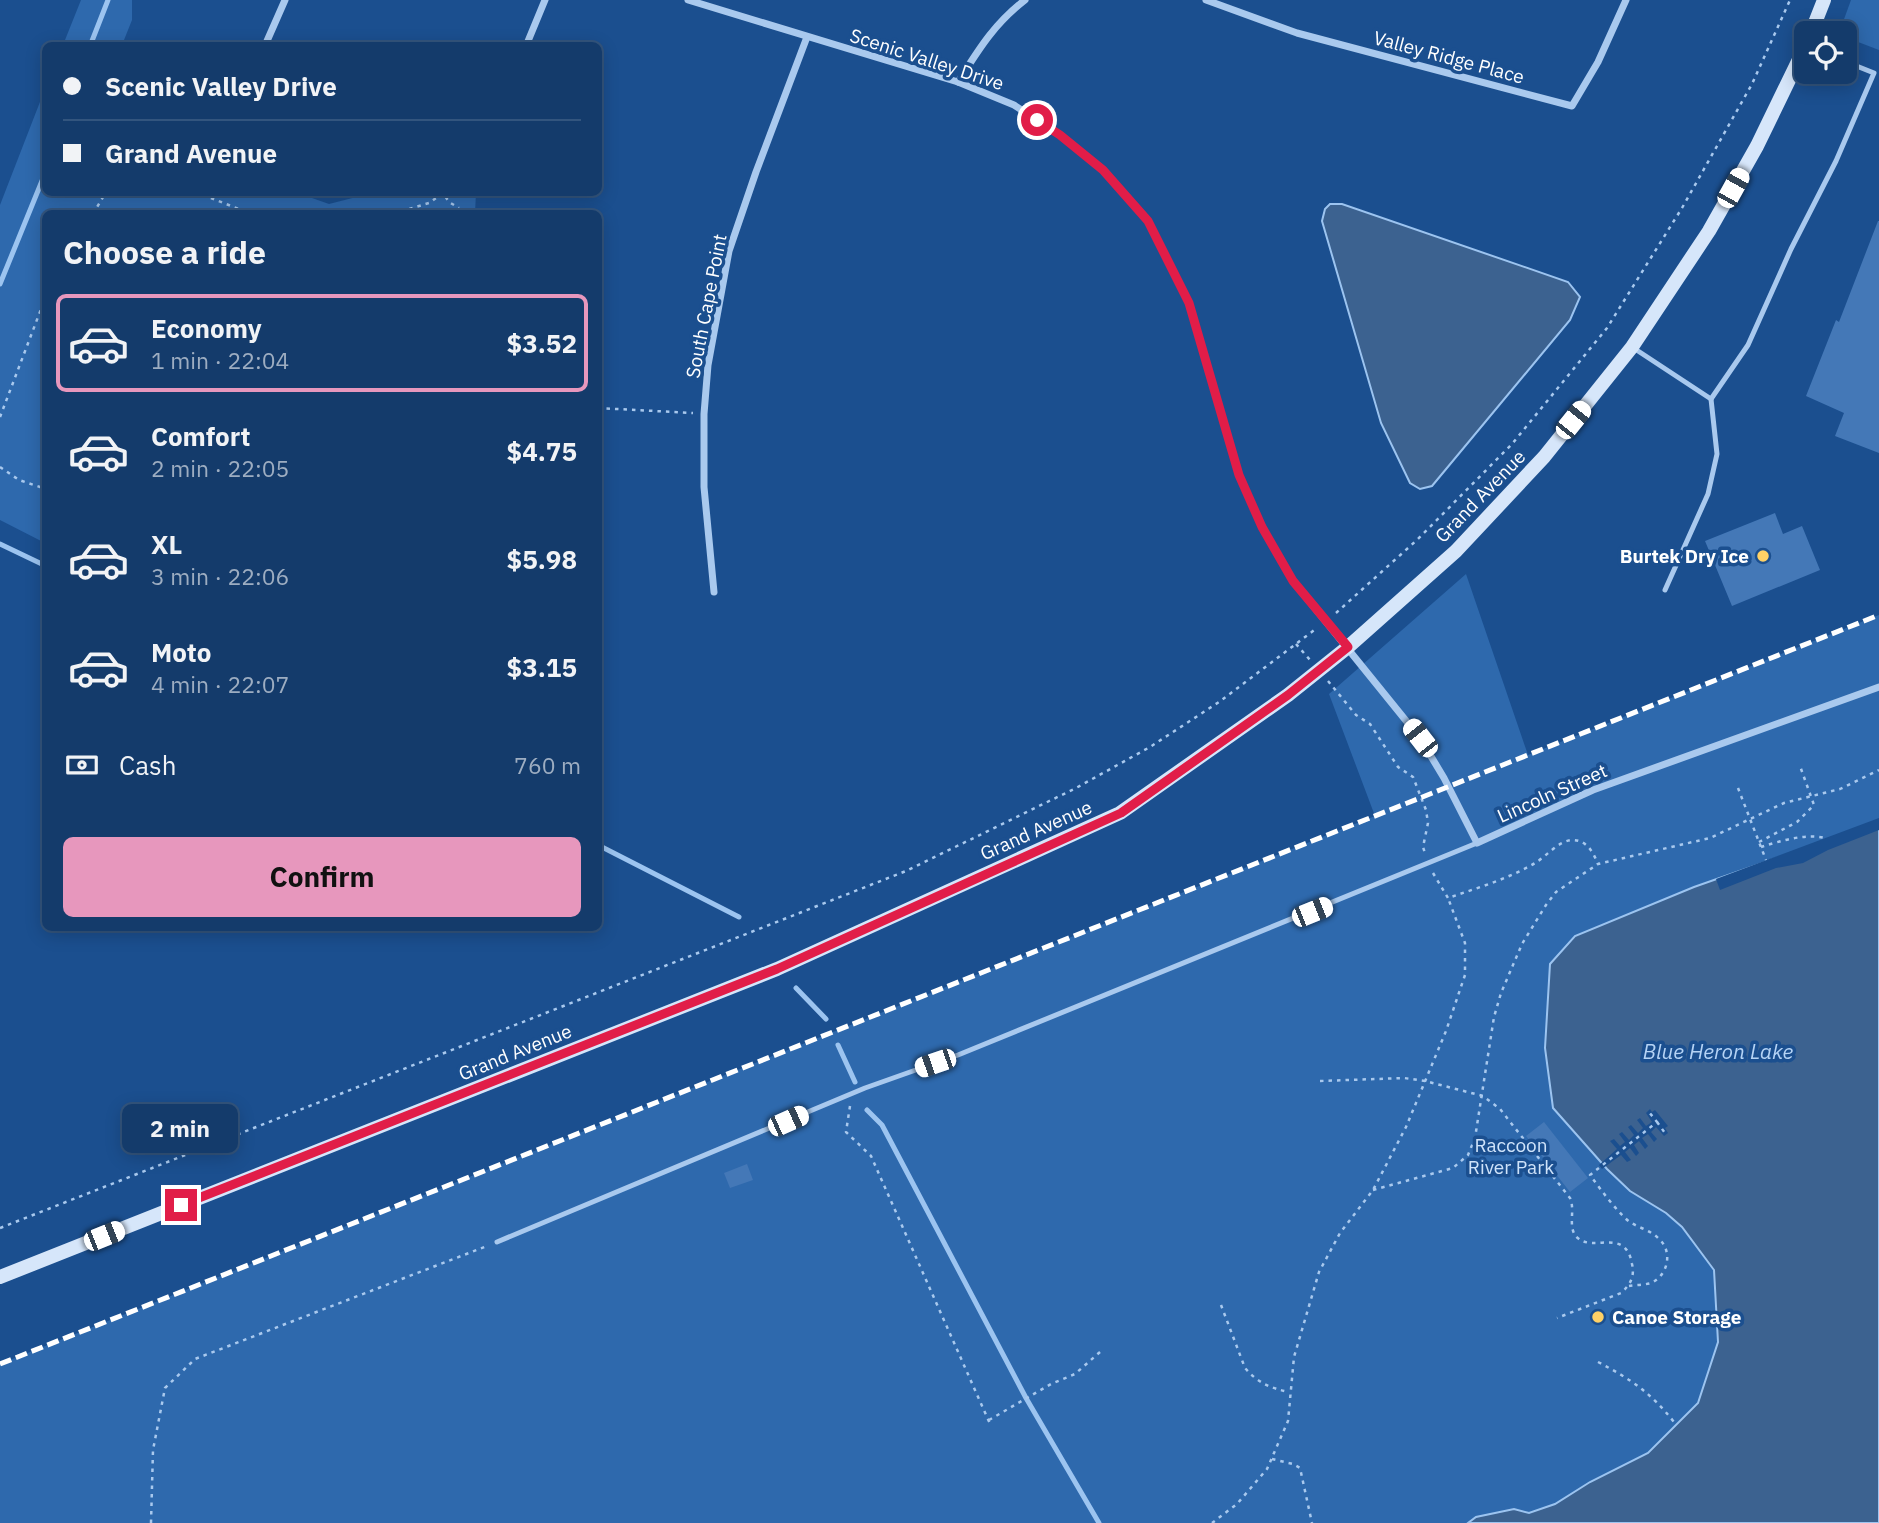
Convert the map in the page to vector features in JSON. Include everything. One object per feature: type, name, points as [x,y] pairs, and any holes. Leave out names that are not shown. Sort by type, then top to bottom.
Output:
[{"type":"main road","points":[[1816,21],[1824,0]]},
{"type":"main road","name":"Grand Avenue","points":[[0,1277],[777,969],[1121,813],[1288,695],[1348,647],[1465,541],[1544,457],[1632,347],[1709,231],[1757,146],[1794,70]]},
{"type":"street","points":[[267,41],[285,0]]},
{"type":"street","points":[[528,42],[545,0]]},
{"type":"street","name":"Scenic Valley Drive","points":[[688,0],[958,82],[1014,105],[1060,135],[1103,170],[1148,221],[1189,303],[1239,475],[1262,527],[1293,581],[1348,647]]},
{"type":"street","points":[[958,82],[989,33],[1007,14],[1026,0]]},
{"type":"street","name":"Valley Ridge Place","points":[[1206,0],[1297,33],[1572,106],[1598,62],[1626,0]]},
{"type":"street","name":"South Cape Point","points":[[714,592],[705,487],[704,414],[708,365],[729,251],[807,37]]},
{"type":"street","points":[[1348,647],[1420,738],[1477,843]]},
{"type":"street","name":"Lincoln Street","points":[[1477,843],[1593,790],[1879,686]]},
{"type":"lane","points":[[1665,590],[1709,494],[1717,454],[1711,399],[1748,345],[1791,249],[1877,74],[1857,66]]},
{"type":"lane","points":[[1632,347],[1711,399]]},
{"type":"lane","points":[[497,1242],[852,1093],[958,1055],[1477,843]]},
{"type":"path","points":[[1341,609],[1418,539],[1512,444],[1607,328],[1682,208],[1752,84],[1790,0]]},
{"type":"path","points":[[205,196],[242,210]]},
{"type":"path","points":[[406,210],[429,203],[438,196]]},
{"type":"path","points":[[445,196],[449,202],[459,208]]},
{"type":"path","points":[[0,417],[42,307]]},
{"type":"path","points":[[602,408],[704,414]]},
{"type":"path","points":[[0,467],[19,480],[42,488]]},
{"type":"path","points":[[0,1228],[906,871],[1076,788],[1150,747],[1219,702],[1310,633]]},
{"type":"path","points":[[1297,644],[1303,651]]},
{"type":"path","points":[[1760,845],[1802,818],[1814,805],[1800,766]]},
{"type":"path","points":[[1373,1190],[1453,1168],[1468,1155],[1475,1138],[1494,1017],[1504,984],[1522,944],[1556,892],[1598,864],[1625,860],[1672,845],[1710,838],[1784,803],[1840,789],[1879,770]]},
{"type":"path","points":[[1738,789],[1766,860]]},
{"type":"path","points":[[1760,845],[1812,836],[1825,838]]},
{"type":"path","points":[[1212,1523],[1237,1504],[1267,1469],[1272,1459],[1287,1421],[1296,1346],[1319,1272],[1340,1233],[1373,1190],[1406,1127],[1446,1031],[1465,975],[1465,943],[1448,898]]},
{"type":"path","points":[[1320,1081],[1404,1078],[1483,1096],[1500,1109],[1570,1198],[1574,1207],[1572,1229],[1576,1237],[1590,1243],[1610,1241],[1628,1252],[1633,1270],[1629,1286]]},
{"type":"path","points":[[852,1093],[846,1132],[871,1156],[991,1426]]},
{"type":"path","points":[[1649,1112],[1665,1133]]},
{"type":"path","points":[[1557,1318],[1611,1298],[1629,1286],[1649,1283],[1657,1279],[1665,1269],[1669,1257],[1666,1246],[1657,1237],[1627,1220],[1590,1175],[1657,1122]]},
{"type":"path","points":[[151,1523],[153,1450],[165,1388],[195,1359],[497,1242]]},
{"type":"path","points":[[1221,1305],[1241,1357],[1251,1375],[1267,1386],[1290,1392]]},
{"type":"path","points":[[989,1420],[1051,1384],[1075,1374],[1100,1352]]},
{"type":"path","points":[[1598,1362],[1629,1378],[1655,1398],[1674,1422]]},
{"type":"path","points":[[1272,1459],[1300,1468],[1312,1523]]},
{"type":"green space","points":[[81,0],[132,0],[132,20],[123,42],[64,42]]},
{"type":"green space","points":[[1851,0],[1879,0],[1879,50],[1857,42],[1857,21],[1843,21]]},
{"type":"green space","points":[[42,97],[42,196],[306,196],[329,204],[360,196],[476,196],[475,210],[42,210],[42,541],[0,520],[0,205]]},
{"type":"green space","name":"Raccoon River Park","points":[[1466,574],[1528,755],[1879,615],[1879,1523],[0,1523],[0,1364],[1375,816],[1329,694]]},
{"type":"water","points":[[1330,204],[1342,204],[1568,282],[1580,297],[1570,320],[1432,486],[1420,489],[1410,483],[1381,423],[1322,221],[1325,209]]},
{"type":"water","name":"Blue Heron Lake","points":[[1879,822],[1879,1523],[1468,1523],[1476,1517],[1514,1509],[1529,1513],[1555,1504],[1590,1482],[1648,1453],[1698,1403],[1718,1342],[1714,1270],[1682,1227],[1666,1213],[1630,1191],[1553,1108],[1545,1048],[1550,964],[1575,936],[1694,887]]},
{"type":"pier","points":[[1879,818],[1879,830],[1803,863],[1776,868],[1720,890],[1716,879]]},
{"type":"pier","points":[[1650,1109],[1652,1112],[1655,1110],[1668,1126],[1665,1128],[1668,1133],[1664,1136],[1656,1127],[1651,1132],[1657,1139],[1654,1142],[1648,1134],[1642,1138],[1648,1146],[1645,1149],[1639,1141],[1634,1145],[1639,1153],[1636,1156],[1630,1148],[1625,1152],[1631,1160],[1627,1162],[1621,1155],[1602,1169],[1599,1165],[1617,1149],[1610,1141],[1614,1139],[1620,1146],[1625,1142],[1619,1134],[1622,1132],[1629,1140],[1634,1135],[1628,1127],[1631,1125],[1638,1133],[1643,1128],[1637,1120],[1640,1118],[1646,1126],[1652,1122],[1646,1113]]},
{"type":"building","points":[[1878,221],[1879,453],[1835,436],[1844,413],[1806,396],[1836,320],[1839,322]]},
{"type":"building","name":"Burtek Dry Ice","points":[[1775,513],[1783,534],[1802,526],[1820,570],[1732,606],[1705,541]]},
{"type":"building","points":[[1544,1122],[1588,1178],[1570,1192],[1526,1136]]},
{"type":"building","points":[[747,1164],[753,1180],[730,1188],[724,1173]]},
{"type":"waterway","points":[[92,42],[108,0]]},
{"type":"waterway","points":[[0,284],[42,181]]},
{"type":"waterway","points":[[0,544],[42,564]]},
{"type":"waterway","points":[[602,847],[739,917]]},
{"type":"waterway","points":[[796,988],[826,1019]]},
{"type":"waterway","points":[[838,1045],[855,1082]]},
{"type":"waterway","points":[[867,1110],[882,1125],[1026,1398],[1099,1523]]},
{"type":"railway","points":[[0,1364],[1879,615]]},
{"type":"place","name":"Burtek Dry Ice","points":[[1763,556]]},
{"type":"place","name":"Canoe Storage","points":[[1598,1317]]},
{"type":"route","points":[[181,1205],[777,969],[1121,813],[1288,695],[1348,647],[1293,581],[1262,527],[1239,475],[1189,303],[1148,221],[1103,170],[1037,120]]}]
